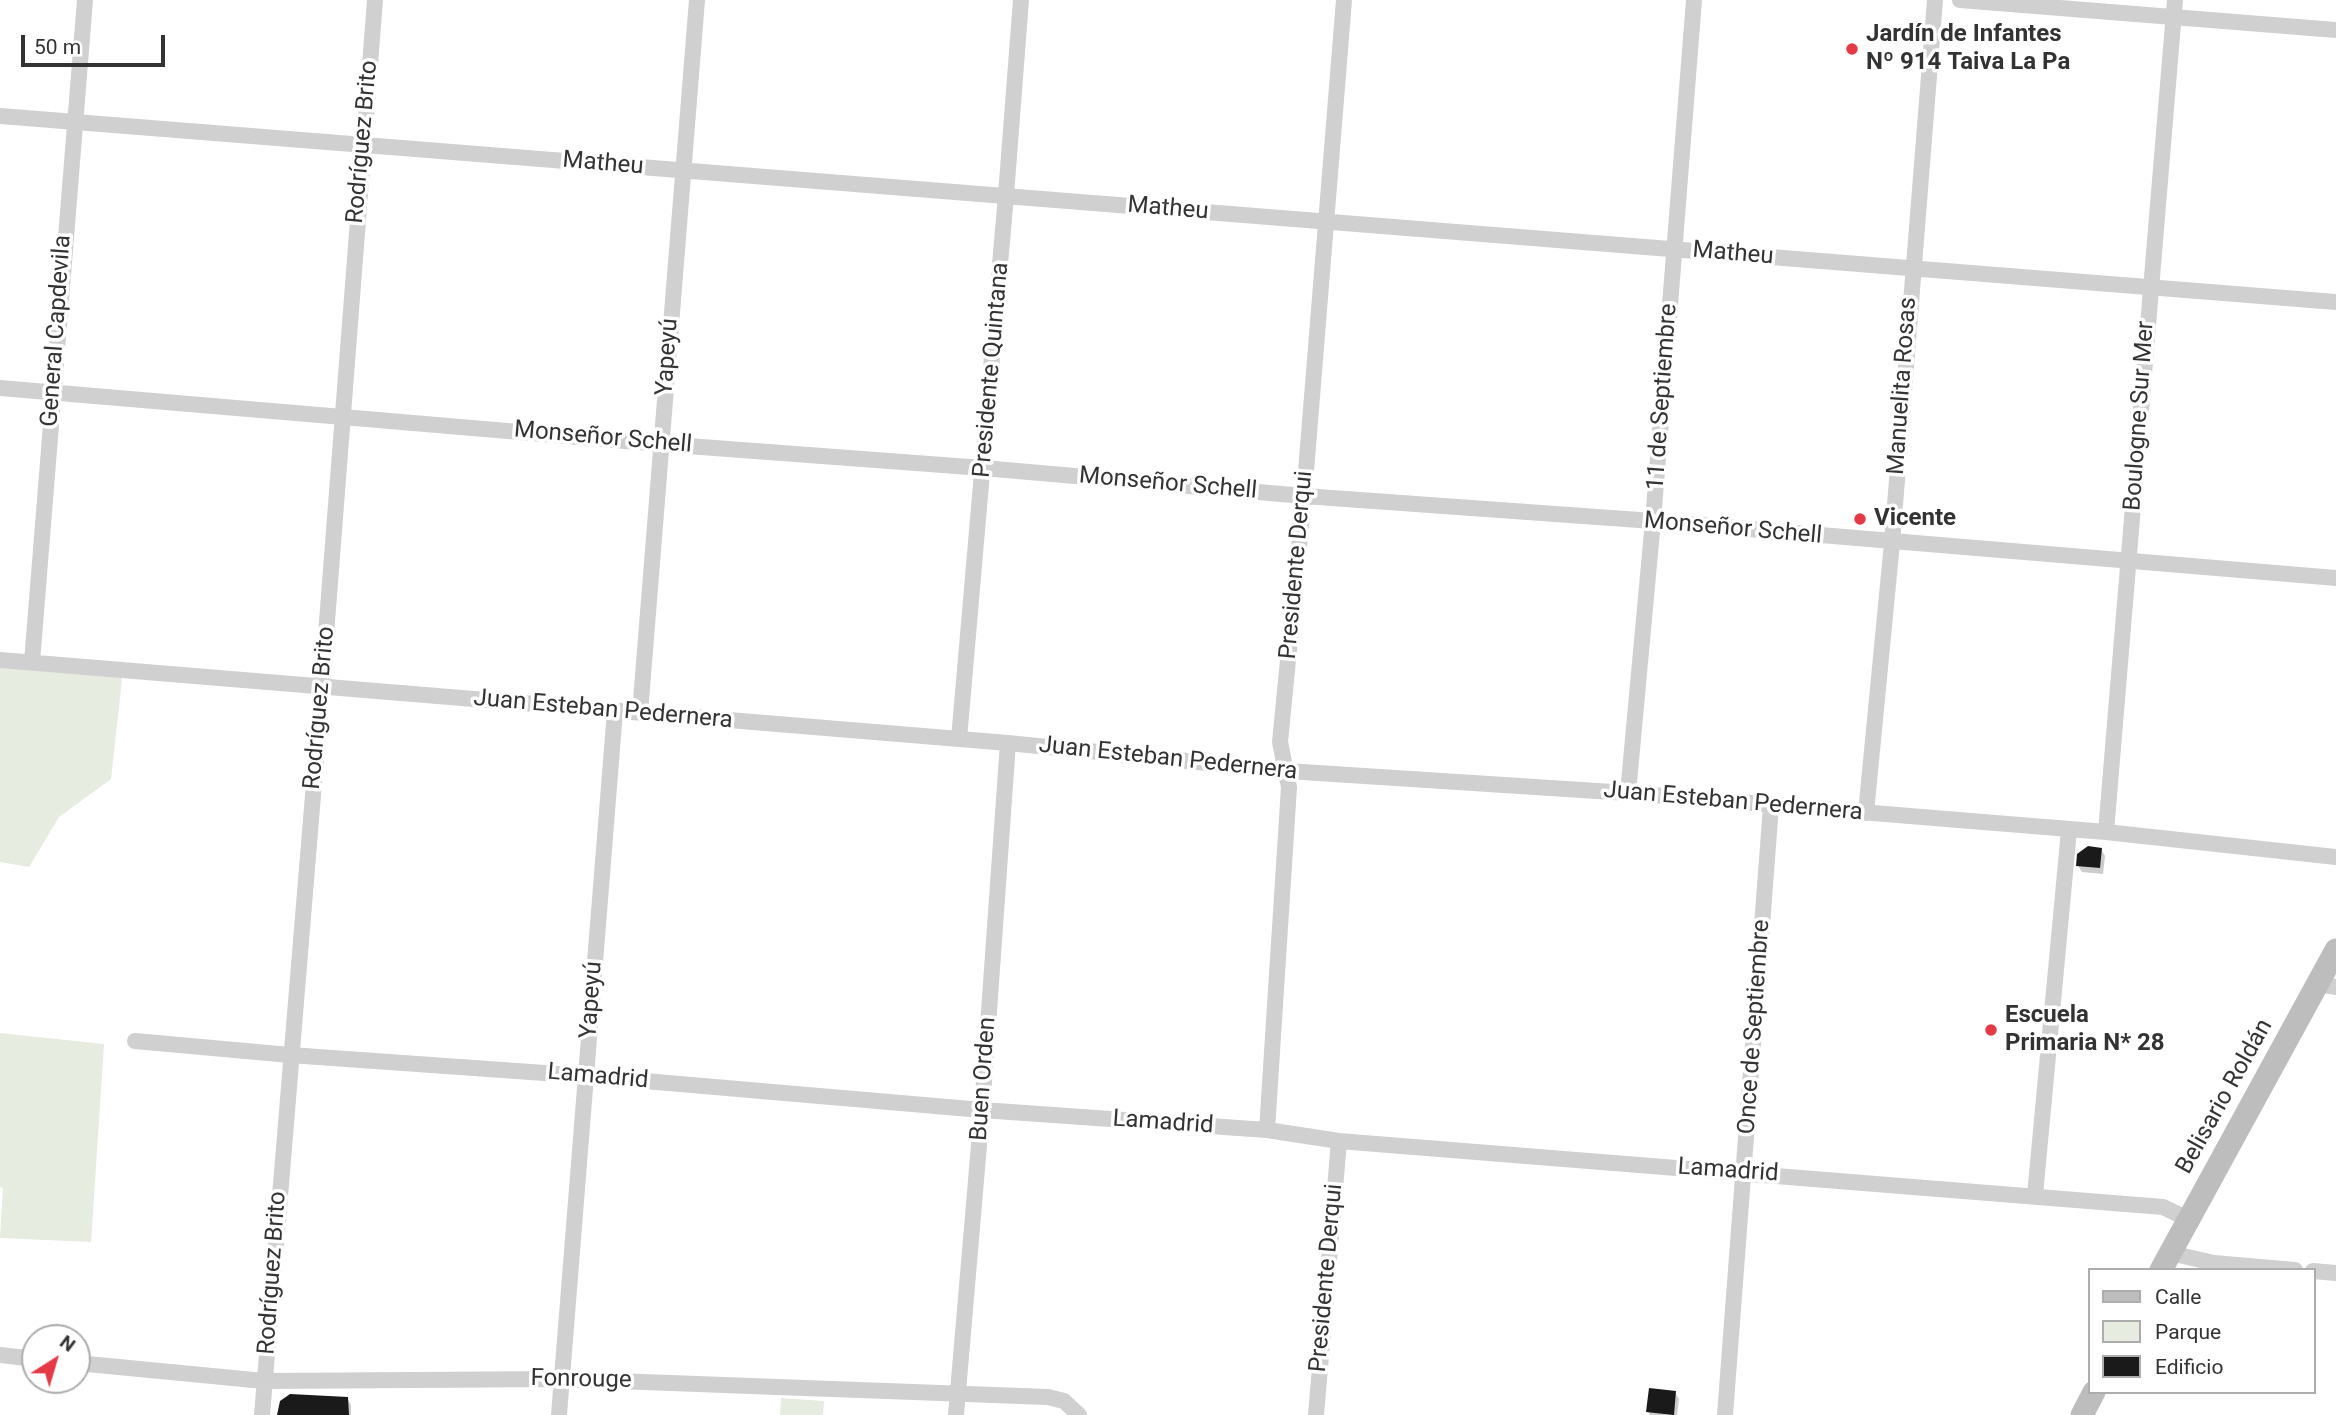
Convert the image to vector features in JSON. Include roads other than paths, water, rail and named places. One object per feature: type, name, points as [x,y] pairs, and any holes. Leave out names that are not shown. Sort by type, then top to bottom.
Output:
[{"type":"street","name":"General Capdevila","points":[[32,662],[85,0]]},
{"type":"street","name":"Rodríguez Brito","points":[[262,1415],[375,0]]},
{"type":"street","name":"Yapeyú","points":[[640,713],[697,0]]},
{"type":"street","name":"Presidente Quintana","points":[[959,739],[1021,0]]},
{"type":"street","name":"Presidente Derqui","points":[[1267,1130],[1289,787],[1280,742],[1304,496],[1344,0]]},
{"type":"street","name":"11 de Septiembre","points":[[1628,793],[1653,521],[1694,0]]},
{"type":"street","name":"Manuelita Rosas","points":[[1866,813],[1892,543],[1935,0]]},
{"type":"street","points":[[1960,0],[2336,30]]},
{"type":"street","name":"Boulogne Sur Mer","points":[[2106,832],[2175,0]]},
{"type":"street","name":"Matheu","points":[[0,116],[2336,302]]},
{"type":"street","name":"Monseñor Schell","points":[[0,388],[661,444],[1653,521],[2336,578]]},
{"type":"street","name":"Juan Esteban Pedernera","points":[[0,660],[1009,743],[1287,771],[1628,793],[2106,832],[2336,857]]},
{"type":"street","name":"Yapeyú","points":[[559,1415],[615,711]]},
{"type":"street","name":"Buen Orden","points":[[956,1415],[1009,743]]},
{"type":"street","name":"Once de Septiembre","points":[[1725,1415],[1771,806]]},
{"type":"street","points":[[2035,1195],[2069,830]]},
{"type":"street","name":"Belisario Roldán","points":[[2165,1261],[2327,986],[2336,950]]},
{"type":"street","name":"Lamadrid","points":[[135,1041],[982,1110],[1267,1130],[1339,1141],[2035,1195],[2163,1207],[2188,1219]]},
{"type":"street","name":"Presidente Derqui","points":[[1315,1415],[1339,1141]]},
{"type":"street","points":[[2165,1261],[2272,1268]]},
{"type":"street","points":[[2315,1271],[2336,1273]]},
{"type":"street","points":[[0,1355],[21,1357]]},
{"type":"street","name":"Fonrouge","points":[[91,1364],[264,1381],[562,1379],[1048,1397],[1064,1401],[1079,1415]]},
{"type":"street","points":[[2082,1415],[2093,1394]]},
{"type":"place","name":"Jardín de Infantes Nº 914 Taiva La Pa","points":[[1852,49]]},
{"type":"place","name":"Vicente","points":[[1860,519]]},
{"type":"place","name":"Escuela Primaria N* 28","points":[[1991,1030]]}]
